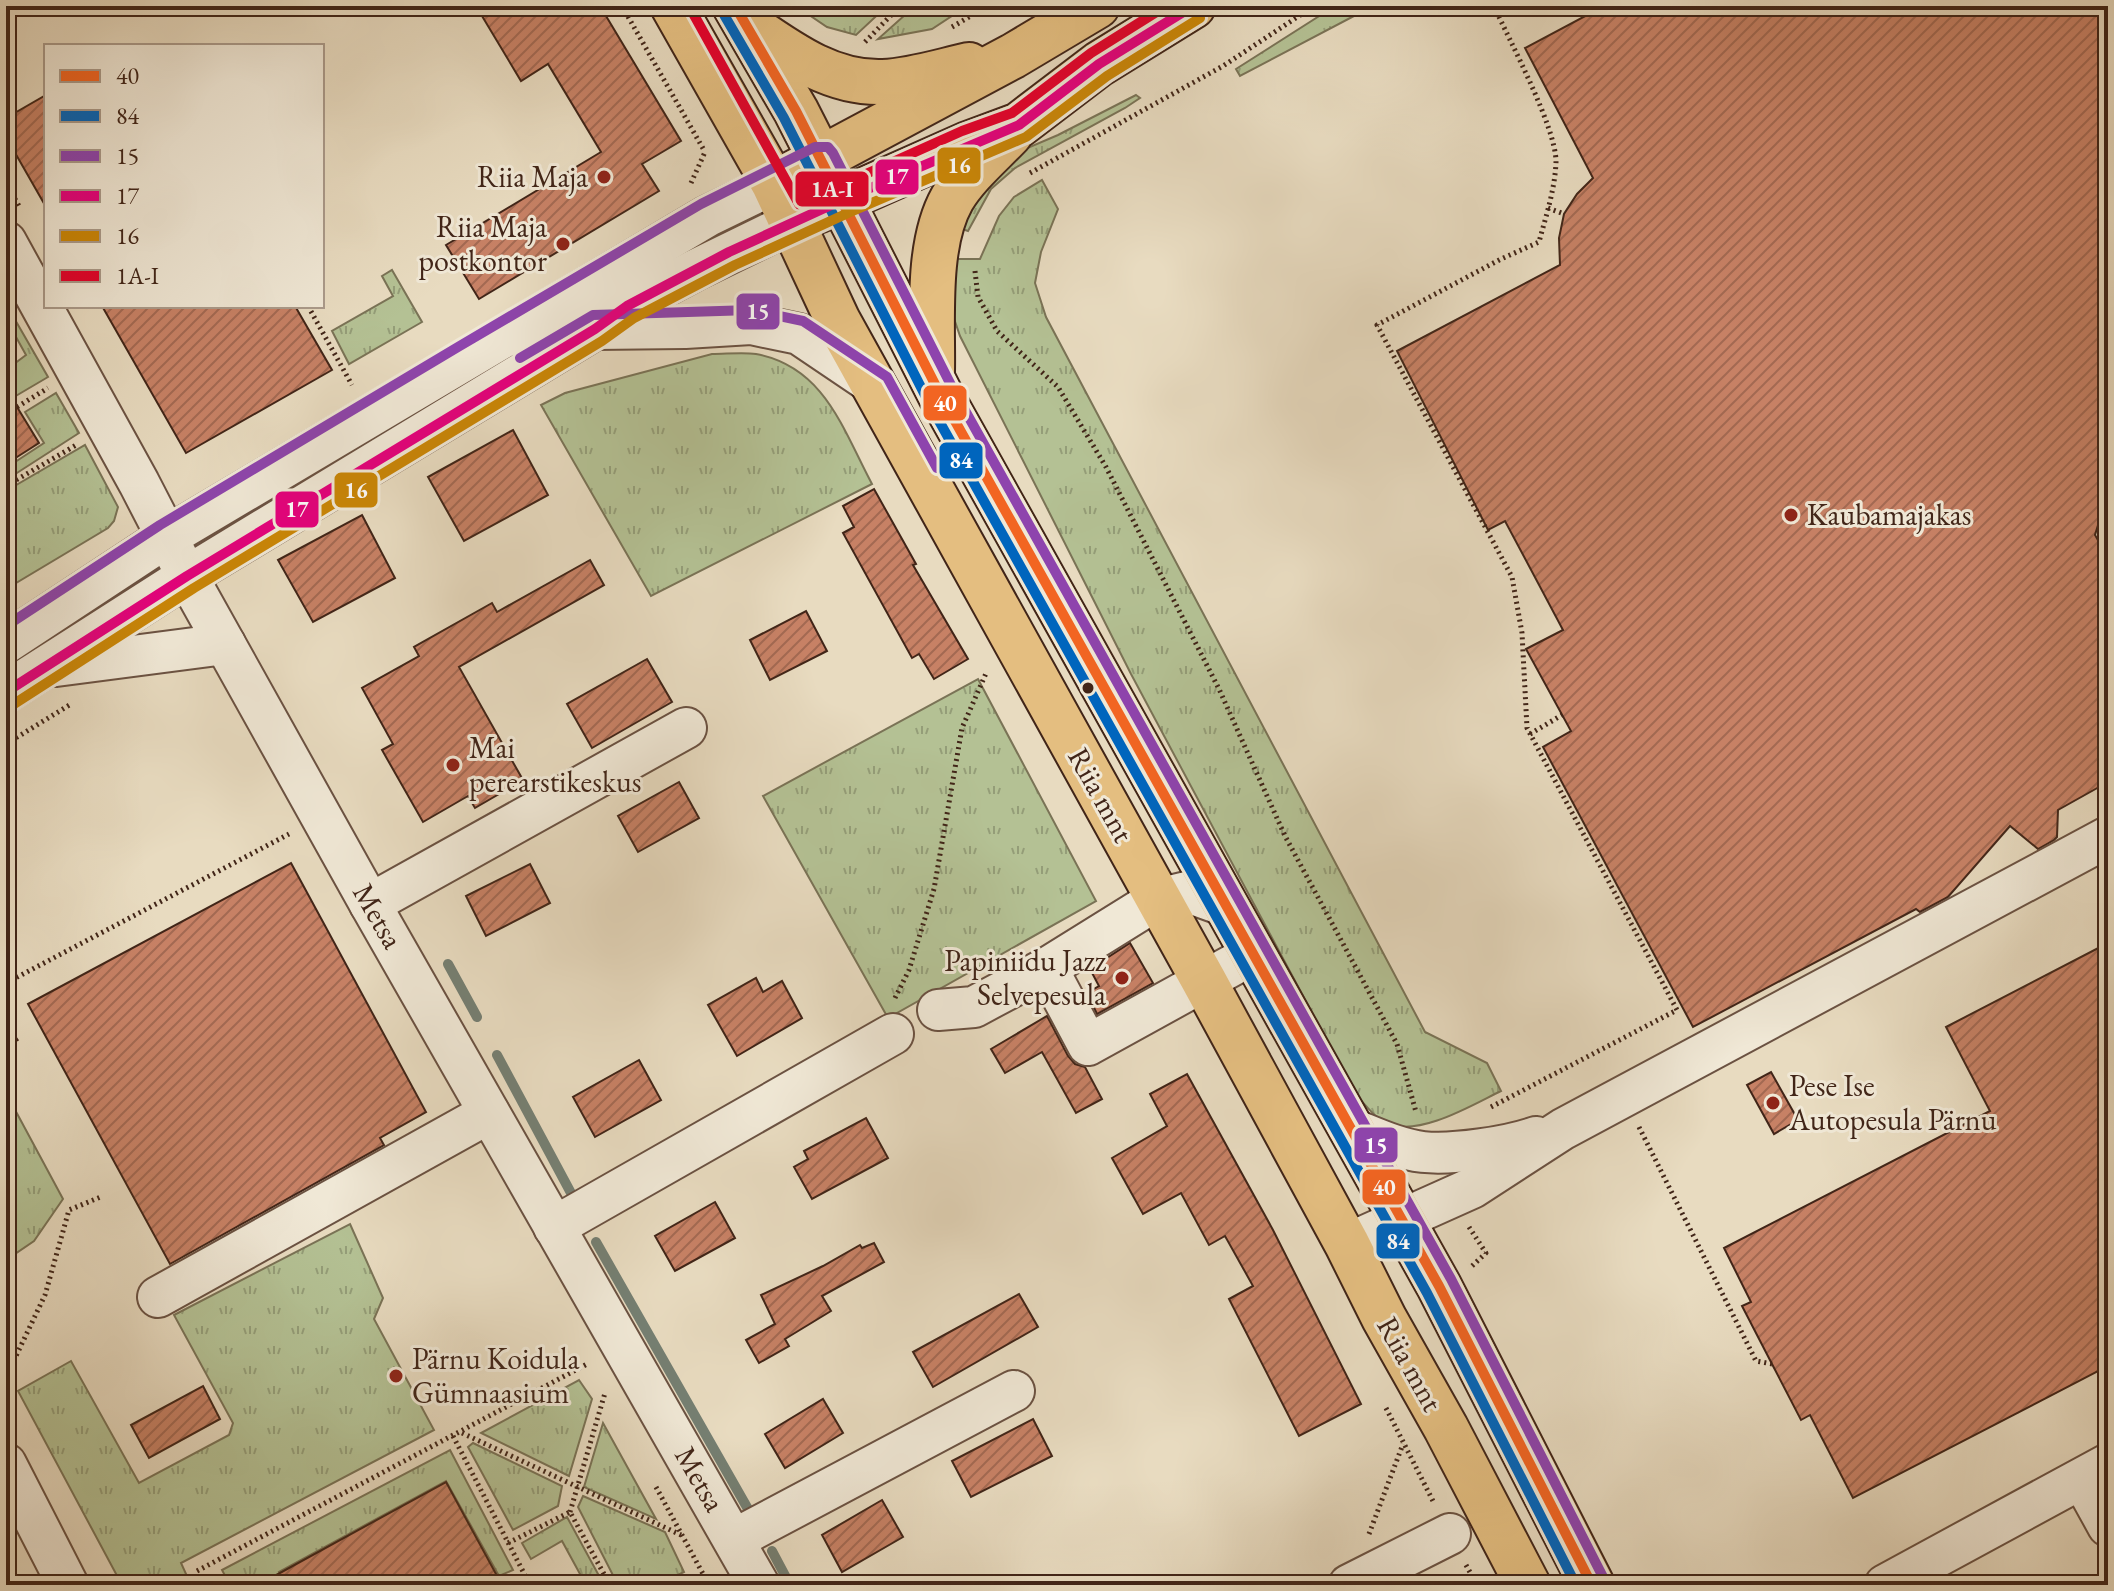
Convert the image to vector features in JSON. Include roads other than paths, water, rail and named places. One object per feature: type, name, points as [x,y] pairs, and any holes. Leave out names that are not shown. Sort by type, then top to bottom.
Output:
[{"type":"main road","name":"Riia mnt","points":[[673,6],[783,203],[819,285],[1204,981],[1528,1585]]},
{"type":"main road","points":[[932,378],[938,234],[952,199],[1019,125],[1099,64],[1193,6]]},
{"type":"main road","points":[[783,203],[821,159],[1013,56],[1095,7]]},
{"type":"main road","name":"Riia mnt","points":[[740,14],[821,159],[932,378],[1439,1286],[1592,1585]]},
{"type":"main road","points":[[740,14],[794,57],[842,79],[884,82],[1013,56]]},
{"type":"main road","points":[[783,203],[842,200],[1019,125]]},
{"type":"street","points":[[6,692],[187,576],[595,329],[627,306],[695,270],[783,203]]},
{"type":"street","points":[[6,643],[167,537],[708,216],[783,203]]},
{"type":"street","name":"Metsa","points":[[6,242],[370,904],[759,1585]]},
{"type":"street","points":[[595,329],[751,324],[799,334],[876,386]]},
{"type":"street","points":[[44,667],[225,644]]},
{"type":"street","points":[[370,904],[686,728]]},
{"type":"street","points":[[1347,1244],[1472,1188],[1563,1129],[2108,837]]},
{"type":"street","points":[[938,1010],[974,1007],[1047,968],[1158,899],[1187,892],[1226,906]]},
{"type":"street","points":[[1047,968],[1088,1045],[1253,954]]},
{"type":"street","points":[[554,1227],[883,1040]]},
{"type":"street","points":[[158,1297],[489,1113]]},
{"type":"street","points":[[1350,1128],[1390,1144],[1424,1152],[1516,1144],[1563,1129]]},
{"type":"street","points":[[735,1539],[1014,1391]]},
{"type":"street","points":[[6,1464],[68,1585]]},
{"type":"street","points":[[1885,1585],[2095,1472],[2108,1526]]},
{"type":"street","points":[[1350,1584],[1450,1534]]},
{"type":"waterway","points":[[448,964],[477,1017]]},
{"type":"waterway","points":[[497,1055],[571,1193]]},
{"type":"waterway","points":[[596,1242],[748,1509]]},
{"type":"waterway","points":[[772,1551],[790,1585]]},
{"type":"place","name":"Riia Maja","points":[[604,177]]},
{"type":"place","name":"Riia Maja postkontor","points":[[563,244]]},
{"type":"place","name":"Kaubamajakas","points":[[1791,515]]},
{"type":"place","name":"Mai perearstikeskus","points":[[453,765]]},
{"type":"place","name":"Papiniidu Jazz Selvepesula","points":[[1122,978]]},
{"type":"place","name":"Pese Ise Autopesula Pärnu","points":[[1773,1103]]},
{"type":"place","name":"Pärnu Koidula Gümnaasium","points":[[396,1376]]}]
